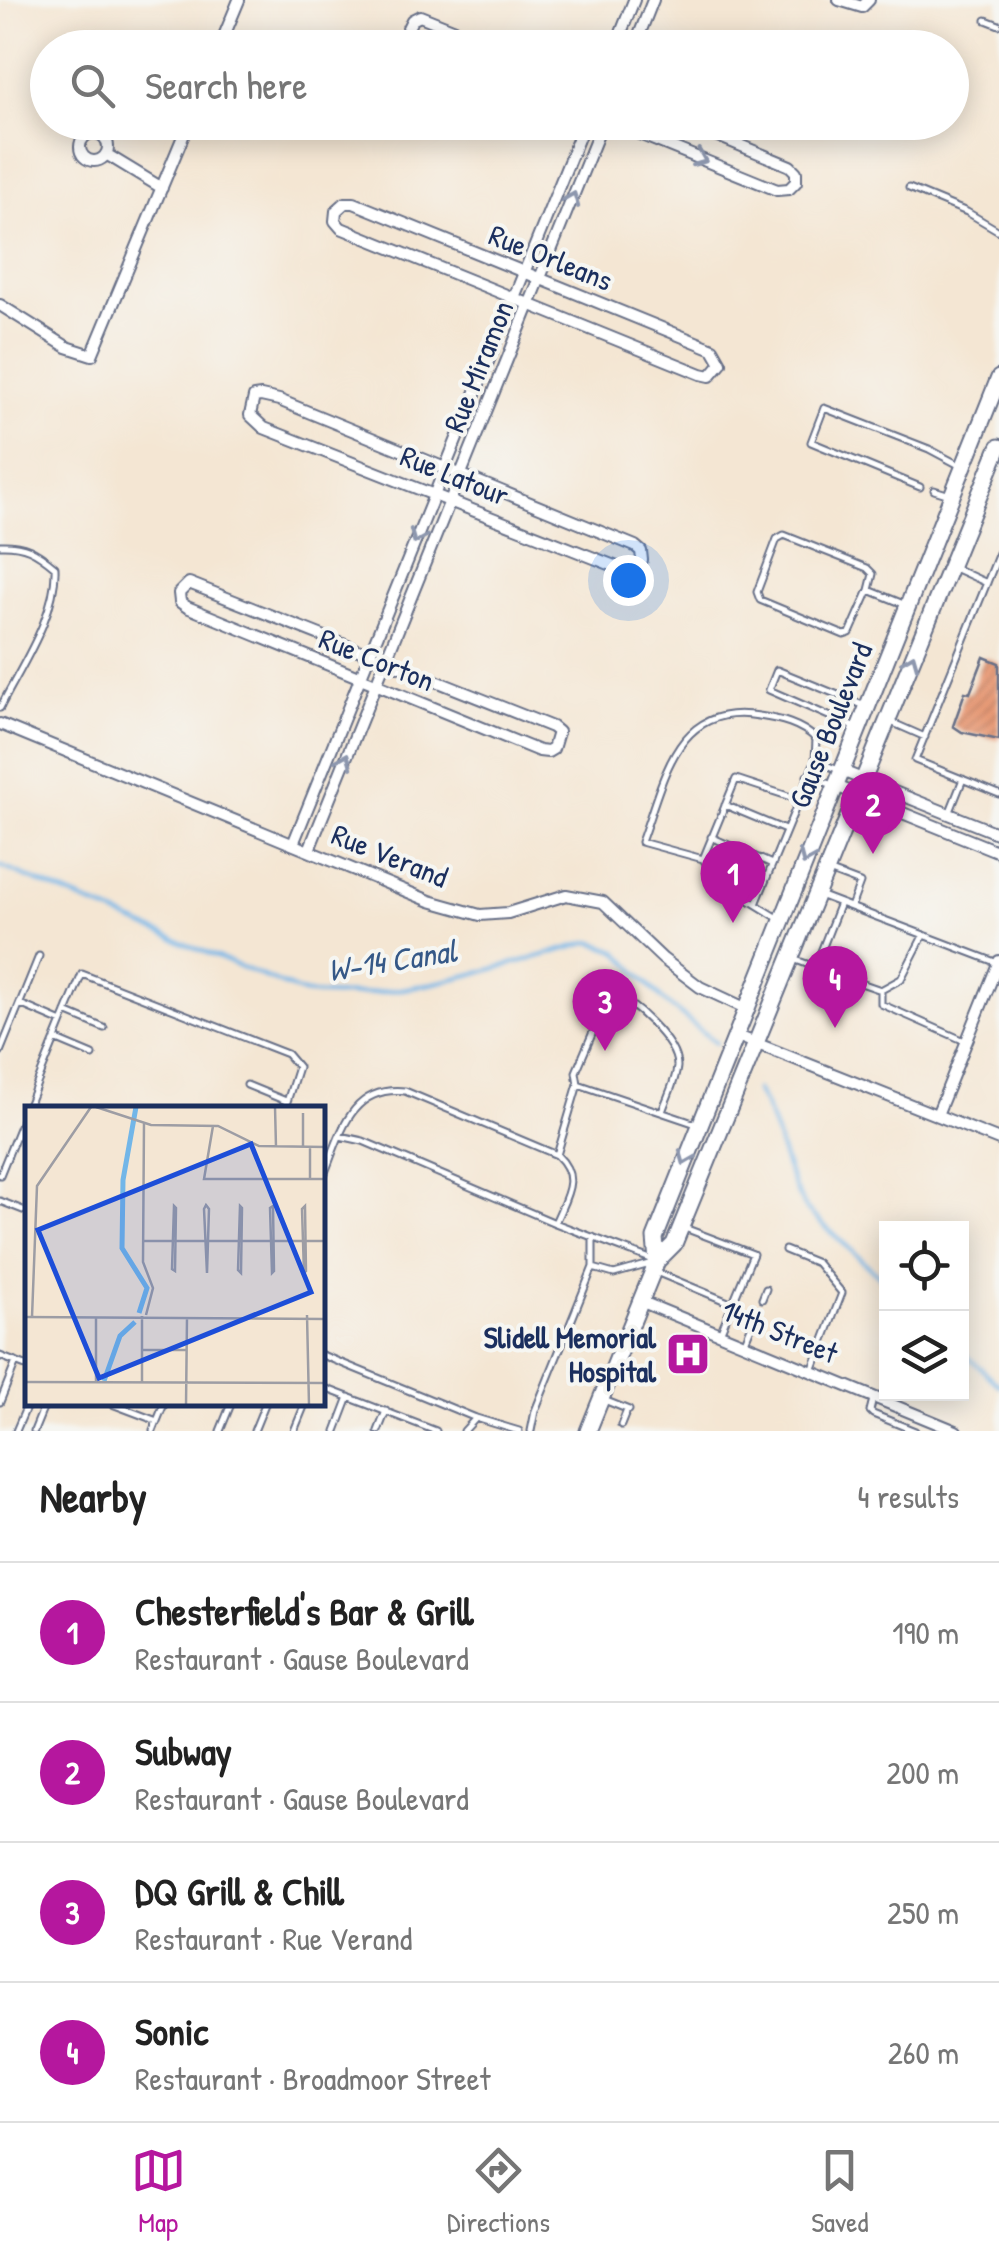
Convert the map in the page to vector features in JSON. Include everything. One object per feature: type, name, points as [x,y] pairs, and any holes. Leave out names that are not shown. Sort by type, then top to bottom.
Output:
[{"type":"main road","name":"Gause Boulevard","points":[[655,1266],[655,1238],[999,378]]},
{"type":"main road","name":"Gause Boulevard","points":[[588,1431],[655,1266],[674,1244],[999,447]]},
{"type":"main road","points":[[928,554],[950,566]]},
{"type":"street","points":[[226,30],[238,0]]},
{"type":"street","points":[[622,30],[634,0]]},
{"type":"street","points":[[641,30],[653,0]]},
{"type":"street","points":[[839,0],[862,6],[869,0]]},
{"type":"street","points":[[408,30],[412,20],[420,16],[455,30]]},
{"type":"street","points":[[0,304],[67,346],[92,355],[182,140]]},
{"type":"street","name":"Rue Miramon","points":[[293,844],[577,140]]},
{"type":"street","name":"Rue Miramon","points":[[309,850],[599,140]]},
{"type":"street","points":[[652,140],[777,190],[789,190],[796,182],[796,172],[790,166],[727,140]]},
{"type":"street","points":[[106,154],[162,188]]},
{"type":"street","name":"Rue Orleans","points":[[345,203],[354,203],[540,279],[713,350],[721,363],[710,376],[700,374],[341,228],[335,221],[336,211],[345,203]]},
{"type":"street","name":"Rue Latour","points":[[261,396],[279,400],[460,475],[635,546],[642,560],[637,568],[622,569],[264,428],[250,415],[250,404],[254,397],[261,396]]},
{"type":"street","name":"Rue Corton","points":[[196,584],[386,660],[552,727],[558,732],[557,741],[548,752],[539,752],[187,607],[180,602],[179,593],[184,585],[196,584]]},
{"type":"street","name":"Rue Verand","points":[[0,724],[430,900],[480,915],[508,913],[566,894],[603,902],[662,959],[700,987],[745,1008]]},
{"type":"street","points":[[839,778],[999,834]]},
{"type":"street","points":[[839,778],[999,852]]},
{"type":"street","points":[[945,830],[950,814]]},
{"type":"street","points":[[937,1115],[999,962]]},
{"type":"street","points":[[735,1035],[999,1140]]},
{"type":"street","name":"14th Street","points":[[640,1301],[874,1396],[935,1426],[956,1431]]},
{"type":"lane","points":[[986,20],[999,25]]},
{"type":"lane","points":[[909,188],[967,212],[999,231]]},
{"type":"lane","points":[[920,487],[811,442],[824,408],[929,449],[963,467]]},
{"type":"lane","points":[[934,490],[952,496]]},
{"type":"lane","points":[[784,535],[867,568],[873,574],[869,590],[850,633],[844,635],[760,600],[756,592],[778,538],[784,535]]},
{"type":"lane","points":[[0,545],[20,544],[39,554],[54,567],[56,582],[40,628],[0,708]]},
{"type":"lane","points":[[999,553],[915,760],[999,794]]},
{"type":"lane","points":[[950,566],[988,582]]},
{"type":"lane","points":[[869,590],[908,605]]},
{"type":"lane","points":[[858,729],[768,690],[777,670],[867,707]]},
{"type":"lane","points":[[756,904],[815,760],[816,739],[807,730],[780,719],[719,714],[696,725],[680,744],[641,842],[703,859],[718,881],[780,919]]},
{"type":"lane","points":[[887,720],[925,736]]},
{"type":"lane","points":[[815,760],[839,778]]},
{"type":"lane","points":[[807,776],[839,778]]},
{"type":"lane","points":[[950,814],[962,779]]},
{"type":"lane","points":[[703,859],[736,780],[797,799]]},
{"type":"lane","points":[[724,804],[785,830]]},
{"type":"lane","points":[[711,838],[772,864]]},
{"type":"lane","points":[[826,870],[860,884],[851,908]]},
{"type":"lane","points":[[816,894],[999,962]]},
{"type":"lane","points":[[815,967],[840,904]]},
{"type":"lane","points":[[790,958],[881,990],[901,980],[924,935]]},
{"type":"lane","points":[[0,1052],[40,956]]},
{"type":"lane","points":[[27,1106],[82,974],[296,1060],[298,1066],[286,1105],[247,1085]]},
{"type":"lane","points":[[881,990],[881,1004],[967,1042]]},
{"type":"lane","points":[[557,1155],[578,1084],[576,1072],[610,992],[626,998],[648,1018],[674,1054],[676,1067],[662,1112]]},
{"type":"lane","points":[[20,1004],[62,1022]]},
{"type":"lane","points":[[66,1012],[104,1028]]},
{"type":"lane","points":[[54,1039],[93,1056]]},
{"type":"lane","points":[[578,1084],[699,1125]]},
{"type":"lane","points":[[325,1173],[358,1104],[386,1089],[404,1091],[557,1155],[568,1166],[571,1179],[555,1222]]},
{"type":"lane","points":[[0,1175],[25,1112]]},
{"type":"lane","points":[[340,1136],[363,1141],[594,1237],[732,1304]]},
{"type":"lane","points":[[0,1201],[25,1211]]},
{"type":"lane","points":[[681,1226],[753,1254],[720,1334]]},
{"type":"lane","points":[[531,1431],[535,1411],[593,1268],[594,1237]]},
{"type":"lane","points":[[785,1250],[817,1264],[842,1294],[812,1371]]},
{"type":"lane","points":[[593,1268],[614,1274],[655,1266]]},
{"type":"lane","points":[[762,1299],[766,1289]]},
{"type":"lane","points":[[744,1344],[758,1310]]},
{"type":"lane","points":[[0,1356],[25,1366]]},
{"type":"lane","points":[[325,1357],[476,1418],[519,1431]]},
{"type":"lane","points":[[0,1402],[16,1362]]},
{"type":"lane","points":[[325,1388],[436,1431]]},
{"type":"lane","points":[[874,1396],[870,1411],[915,1431]]},
{"type":"lane","points":[[336,1431],[349,1397]]},
{"type":"lane","points":[[601,1399],[628,1409],[620,1425]]},
{"type":"lane","points":[[16,1431],[27,1406]]},
{"type":"lane","points":[[34,1431],[44,1406]]},
{"type":"lane","points":[[117,1406],[157,1421]]},
{"type":"lane","points":[[153,1431],[163,1406]]},
{"type":"lane","points":[[220,1431],[230,1406]]},
{"type":"lane","points":[[254,1431],[263,1406]]},
{"type":"lane","points":[[294,1431],[304,1406]]},
{"type":"lane","points":[[378,1431],[386,1411]]},
{"type":"lane","points":[[464,1431],[476,1418]]},
{"type":"building","points":[[984,657],[999,663],[999,740],[962,732],[953,726]]},
{"type":"waterway","name":"W-14 Canal","points":[[0,866],[303,993],[335,995],[409,988],[591,942],[617,951],[664,1001],[716,1043]]},
{"type":"waterway","name":"W-14 Canal","points":[[756,1090],[807,1210],[879,1276]]},
{"type":"waterway","name":"W-14 Canal","points":[[969,1357],[999,1385]]},
{"type":"place","name":"Subway","points":[[873,854]]},
{"type":"place","name":"Chesterfield's Bar & Grill","points":[[733,923]]},
{"type":"place","name":"Sonic","points":[[835,1028]]},
{"type":"place","name":"DQ Grill & Chill","points":[[605,1051]]},
{"type":"place","name":"Slidell Memorial Hospital","points":[[688,1354]]}]
